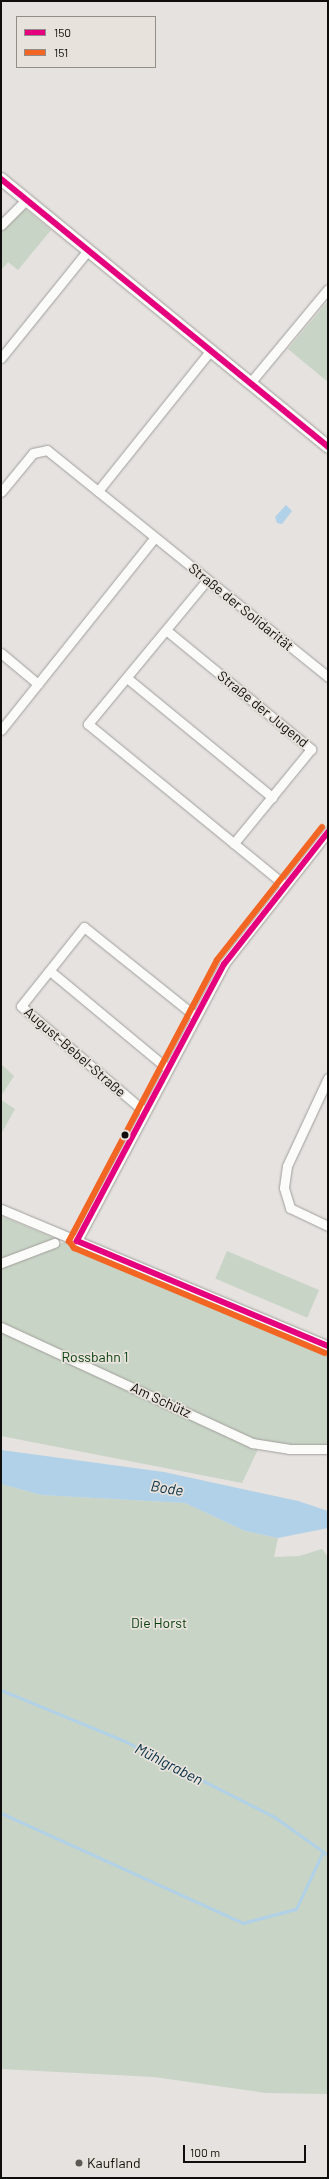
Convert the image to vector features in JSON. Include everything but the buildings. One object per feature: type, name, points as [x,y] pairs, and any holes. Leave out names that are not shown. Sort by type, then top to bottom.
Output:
[{"type":"street","points":[[1,179],[328,447]]},
{"type":"street","points":[[1,225],[26,200]]},
{"type":"street","points":[[1,358],[88,250]]},
{"type":"street","points":[[250,383],[328,289]]},
{"type":"street","points":[[98,491],[210,351]]},
{"type":"street","name":"Straße der Solidarität","points":[[1,492],[25,462],[39,449],[47,450],[154,538],[328,677]]},
{"type":"street","points":[[1,730],[154,538]]},
{"type":"street","points":[[207,580],[88,724],[285,885]]},
{"type":"street","name":"Straße der Jugend","points":[[166,630],[311,749],[234,843]]},
{"type":"street","points":[[1,653],[38,684]]},
{"type":"street","points":[[127,678],[272,796]]},
{"type":"street","points":[[77,1241],[167,1068],[224,964],[328,832]]},
{"type":"street","name":"August-Bebel-Straße","points":[[145,1112],[21,1006],[84,927],[195,1016]]},
{"type":"street","points":[[50,971],[167,1068]]},
{"type":"street","points":[[328,1078],[287,1166],[284,1188],[290,1208],[328,1226]]},
{"type":"street","points":[[1,1210],[328,1346]]},
{"type":"street","points":[[1,1263],[54,1243]]},
{"type":"street","name":"Am Schütz","points":[[1,1327],[252,1442],[290,1449],[328,1449]]},
{"type":"green space","points":[[24,208],[51,230],[18,270],[8,262],[1,270],[1,220]]},
{"type":"green space","points":[[328,301],[328,382],[288,349]]},
{"type":"green space","points":[[1,1064],[14,1076],[1,1096]]},
{"type":"green space","points":[[1,1100],[15,1109],[1,1134]]},
{"type":"green space","points":[[1,1216],[52,1237],[53,1239],[1,1260]]},
{"type":"green space","name":"Rossbahn 1","points":[[65,1242],[328,1353],[328,1445],[290,1448],[261,1443],[242,1483],[1,1436],[1,1267]]},
{"type":"green space","points":[[227,1251],[319,1290],[307,1318],[215,1279]]},
{"type":"green space","name":"Die Horst","points":[[1,1484],[41,1495],[185,1503],[245,1531],[278,1538],[274,1557],[299,1556],[322,1549],[328,1557],[328,2094],[266,2093],[154,2077],[1,2069]]},
{"type":"water","points":[[286,505],[292,511],[282,524],[277,523],[275,517]]},
{"type":"water","name":"Bode","points":[[1,1450],[164,1472],[298,1501],[328,1511],[328,1528],[278,1538],[245,1531],[185,1503],[41,1495],[1,1484]]},
{"type":"waterway","name":"Mühlgraben","points":[[1,1690],[125,1741],[275,1817],[328,1855]]},
{"type":"waterway","points":[[1,1813],[243,1923],[296,1909],[323,1852]]},
{"type":"transit line","name":"150","points":[[1,179],[328,447]]},
{"type":"transit line","name":"151","points":[[322,827],[217,960],[69,1241],[74,1248],[325,1353]]},
{"type":"transit line","name":"150","points":[[328,832],[224,964],[77,1241],[328,1346]]},
{"type":"place","name":"Kaufland","points":[[79,2163]]}]
